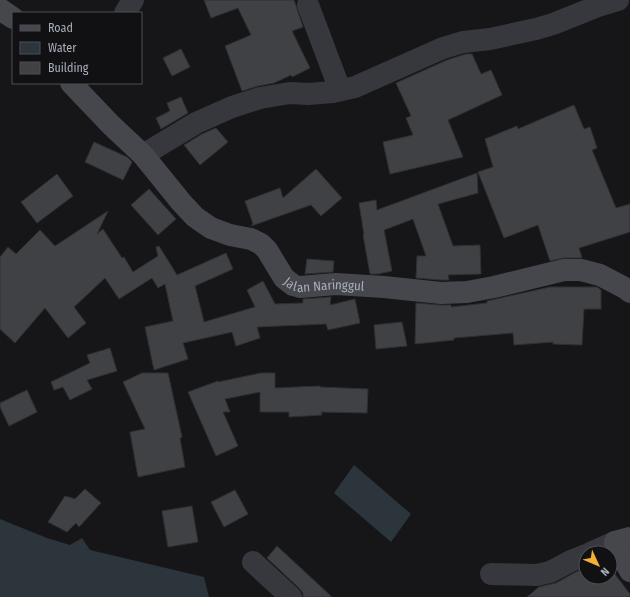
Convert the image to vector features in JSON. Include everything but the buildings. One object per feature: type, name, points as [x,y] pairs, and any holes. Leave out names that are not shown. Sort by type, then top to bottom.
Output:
[{"type":"street","points":[[126,12],[133,0]]},
{"type":"street","points":[[143,155],[196,123],[232,107],[260,98],[290,93],[308,94],[354,87],[443,48],[463,42],[490,39],[536,29],[618,0]]},
{"type":"street","points":[[308,5],[340,90]]},
{"type":"street","points":[[0,9],[12,17]]},
{"type":"street","name":"Jalan Naringgul","points":[[76,85],[111,125],[143,155],[195,217],[211,228],[230,235],[251,239],[261,244],[267,250],[284,278],[293,285],[300,287],[336,284],[441,293],[468,292],[564,270],[581,270],[600,275],[630,292]]},
{"type":"street","points":[[610,545],[623,540],[630,570]]},
{"type":"street","points":[[491,574],[537,576],[550,572],[578,558]]},
{"type":"street","points":[[253,562],[291,597]]},
{"type":"water","points":[[354,465],[411,514],[391,542],[334,493]]},
{"type":"water","points":[[0,519],[47,538],[70,545],[82,538],[90,550],[204,577],[209,597],[0,597]]}]
